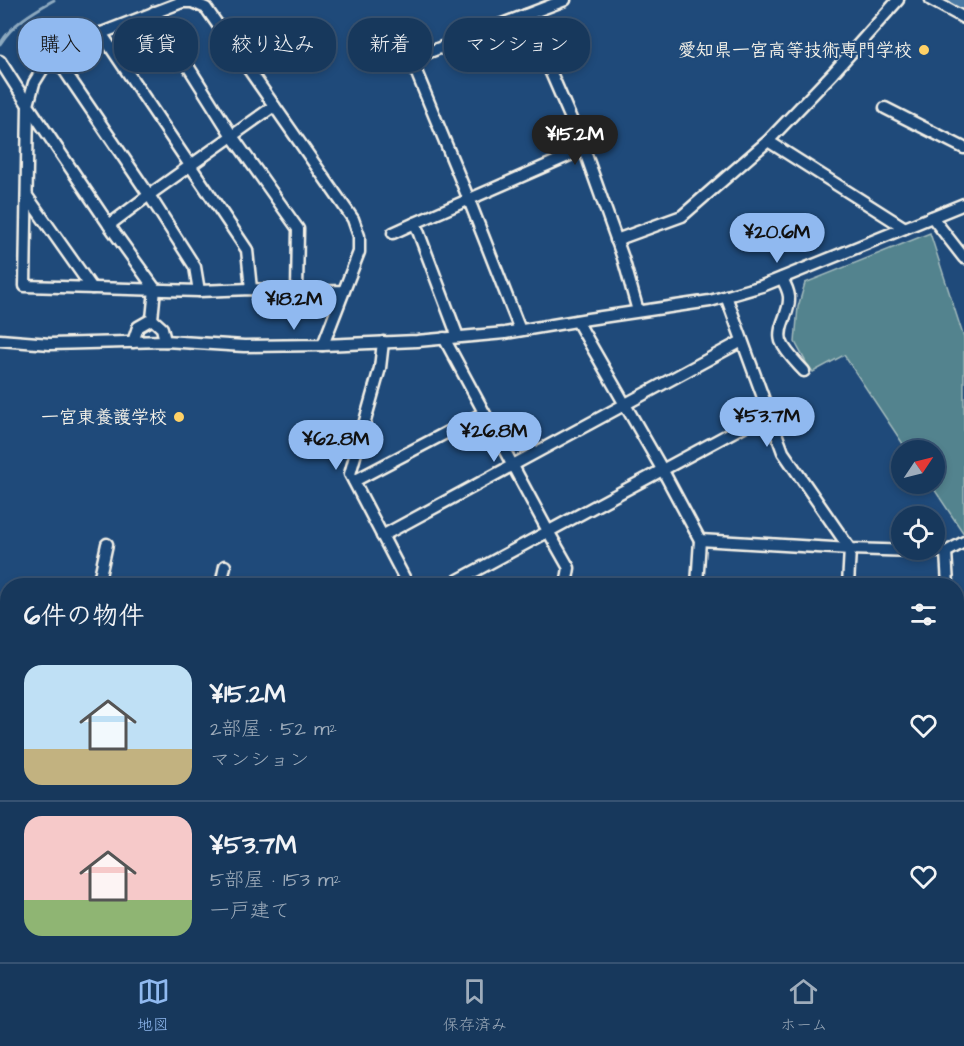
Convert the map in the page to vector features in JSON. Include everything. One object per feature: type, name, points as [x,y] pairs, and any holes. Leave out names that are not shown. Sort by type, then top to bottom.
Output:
[{"type":"street","points":[[520,330],[411,59],[565,0]]},
{"type":"street","points":[[616,240],[682,216],[768,141],[898,0]]},
{"type":"street","points":[[931,0],[964,18]]},
{"type":"street","points":[[102,33],[182,2],[192,2],[206,8],[353,219],[359,236],[359,252],[323,345]]},
{"type":"street","points":[[154,12],[232,136],[298,230],[297,292]]},
{"type":"street","points":[[526,15],[584,149],[623,258],[638,311]]},
{"type":"street","points":[[102,34],[247,250],[251,289]]},
{"type":"street","points":[[3,66],[109,225],[155,289],[152,318]]},
{"type":"street","points":[[41,72],[34,83],[28,105],[25,286],[199,291],[251,289],[297,292],[344,291]]},
{"type":"street","points":[[66,72],[195,267],[199,291]]},
{"type":"street","points":[[109,225],[274,106]]},
{"type":"street","points":[[885,108],[964,148]]},
{"type":"street","points":[[768,141],[906,228]]},
{"type":"street","points":[[393,232],[584,149]]},
{"type":"street","points":[[27,196],[92,288]]},
{"type":"street","points":[[0,340],[50,344],[165,341],[244,346],[323,345],[458,337],[520,330],[710,301],[762,286],[964,204]]},
{"type":"street","points":[[932,217],[964,258]]},
{"type":"street","points":[[415,223],[458,337]]},
{"type":"street","points":[[782,278],[789,293],[789,302],[780,339],[785,349],[804,371]]},
{"type":"street","points":[[726,296],[783,452],[850,549],[848,578]]},
{"type":"street","points":[[152,318],[162,328],[165,341]]},
{"type":"street","points":[[133,342],[138,327],[152,318]]},
{"type":"street","points":[[582,320],[700,540],[697,578]]},
{"type":"street","points":[[444,338],[569,568],[567,578]]},
{"type":"street","points":[[382,536],[742,341]]},
{"type":"street","points":[[383,342],[380,368],[350,474],[404,578]]},
{"type":"street","points":[[462,578],[768,412]]},
{"type":"street","points":[[354,481],[484,413]]},
{"type":"street","points":[[700,540],[946,552],[964,542]]},
{"type":"street","points":[[100,578],[107,544]]},
{"type":"street","points":[[946,552],[948,578]]},
{"type":"street","points":[[222,578],[225,566]]},
{"type":"green space","points":[[930,233],[964,338],[964,534],[937,494],[945,494],[945,440],[900,440],[844,355],[813,372],[807,364],[795,342],[798,307],[805,283]]},
{"type":"waterway","points":[[0,44],[17,24],[54,0]]},
{"type":"waterway","points":[[947,0],[964,9]]},
{"type":"place","name":"愛知県一宮高等技術専門学校","points":[[924,50]]},
{"type":"place","name":"一宮東養護学校","points":[[179,417]]}]
